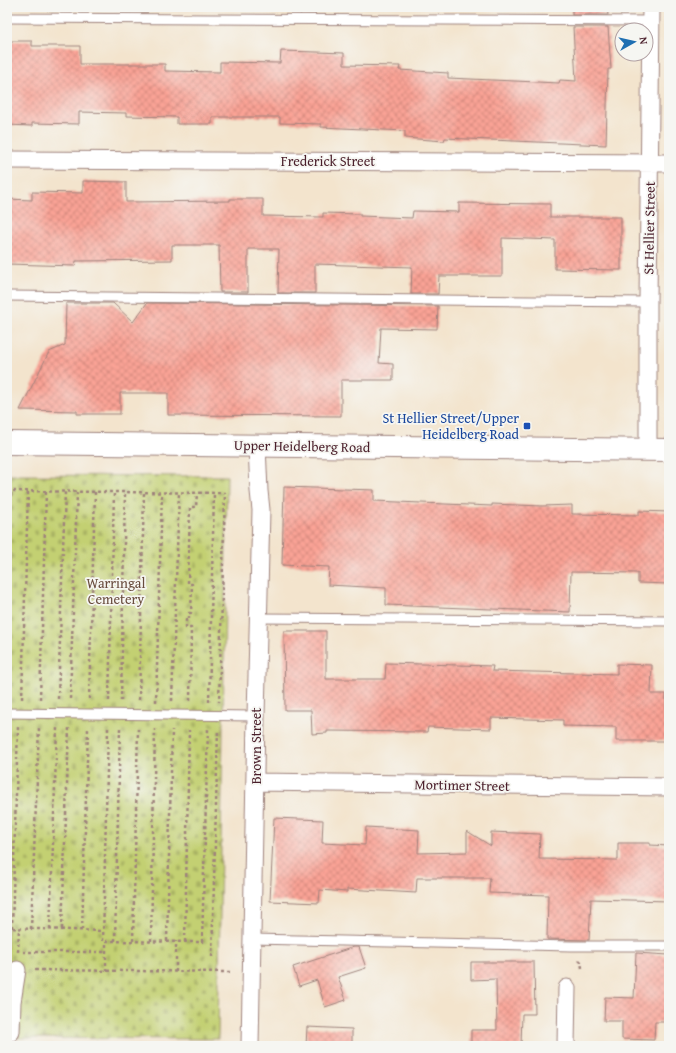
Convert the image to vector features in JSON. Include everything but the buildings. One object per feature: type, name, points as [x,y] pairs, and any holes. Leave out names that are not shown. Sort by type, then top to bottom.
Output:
[{"type":"main road","name":"Upper Heidelberg Road","points":[[7,443],[658,449]]},
{"type":"street","name":"St Hellier Street","points":[[651,14],[648,302],[658,449]]},
{"type":"street","name":"Frederick Street","points":[[7,160],[669,163]]},
{"type":"street","name":"Brown Street","points":[[250,1046],[261,510],[257,446]]},
{"type":"street","name":"Mortimer Street","points":[[255,782],[669,787]]},
{"type":"street","points":[[11,1035],[9,996],[17,970]]},
{"type":"street","points":[[566,1046],[567,988]]},
{"type":"lane","points":[[7,18],[651,14]]},
{"type":"lane","points":[[7,296],[648,302]]},
{"type":"lane","points":[[258,618],[669,621]]},
{"type":"lane","points":[[7,713],[256,716]]},
{"type":"lane","points":[[252,939],[571,946],[669,946]]},
{"type":"path","points":[[7,491],[225,493],[212,957]]},
{"type":"path","points":[[7,640],[11,491]]},
{"type":"path","points":[[114,492],[103,941],[185,942],[202,942],[214,493]]},
{"type":"path","points":[[185,942],[191,628],[186,628],[186,620],[189,620],[189,613],[191,613],[192,584],[188,584],[190,506],[196,507],[197,493]]},
{"type":"path","points":[[7,928],[103,931]]},
{"type":"path","points":[[19,928],[17,970],[236,972]]},
{"type":"path","points":[[106,941],[106,971]]},
{"type":"path","points":[[176,941],[176,972]]},
{"type":"path","points":[[18,952],[106,952]]},
{"type":"green space","name":"Warringal Cemetery","points":[[7,475],[227,476],[218,1039],[7,1038]]},
{"type":"place","name":"St Hellier Street/Upper Heidelberg Road","points":[[527,426]]}]
